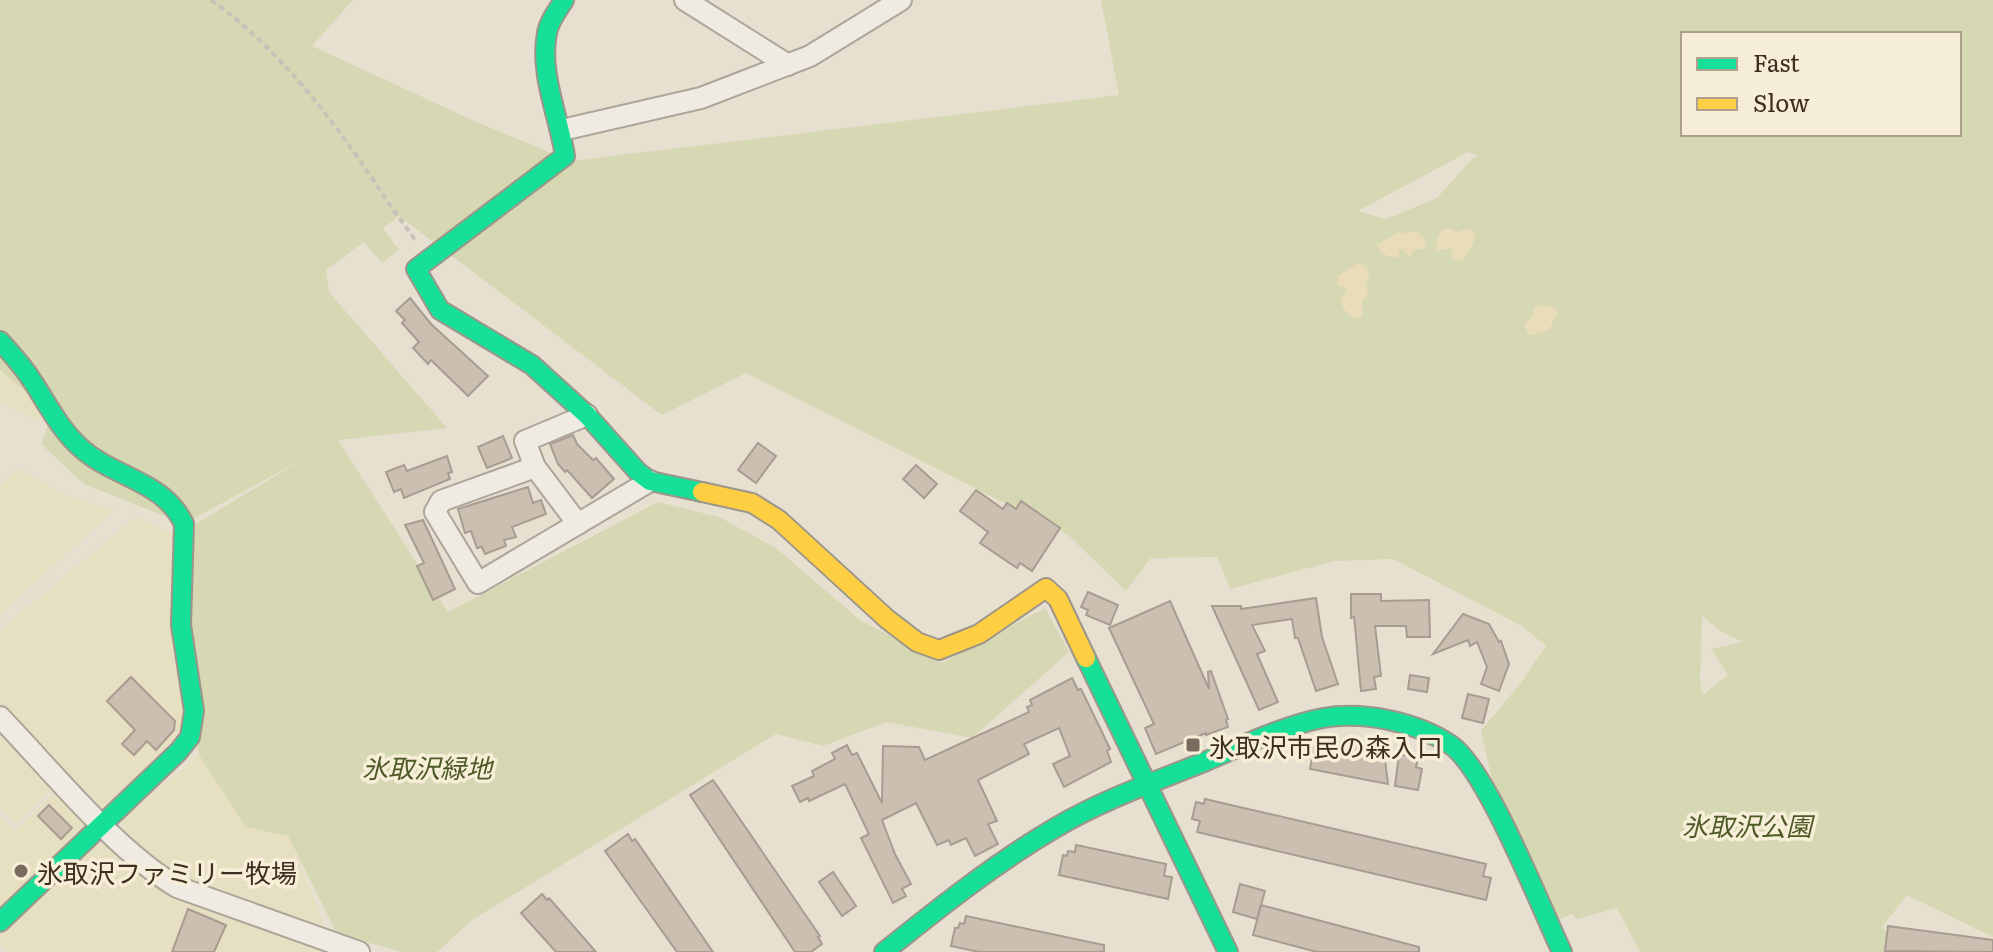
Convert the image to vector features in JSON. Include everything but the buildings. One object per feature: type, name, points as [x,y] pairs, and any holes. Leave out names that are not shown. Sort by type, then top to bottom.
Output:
[{"type":"street","points":[[564,0],[547,31],[545,57],[565,156],[416,269],[440,310],[532,365],[587,415],[638,472],[650,481],[752,503],[779,520],[887,619],[917,642],[939,650],[979,634],[1046,588],[1058,599],[1228,952]]},
{"type":"street","points":[[685,0],[788,65]]},
{"type":"street","points":[[562,130],[701,98],[788,65],[810,56],[901,0]]},
{"type":"street","points":[[0,341],[24,368],[52,413],[78,445],[92,458],[157,492],[180,511],[184,524],[181,625],[194,711],[190,737],[178,752],[0,922]]},
{"type":"street","points":[[578,524],[535,467],[525,441],[587,415]]},
{"type":"street","points":[[535,467],[441,501],[435,512],[478,583],[650,481]]},
{"type":"street","points":[[0,717],[150,871],[177,887],[359,952]]},
{"type":"street","points":[[884,952],[981,875],[1056,827],[1103,803],[1275,733],[1324,718],[1358,717],[1406,724],[1452,746],[1471,767],[1504,827],[1562,952]]},
{"type":"path","points":[[211,0],[255,34],[296,77],[368,171],[415,240]]},
{"type":"shaded area","points":[[0,364],[15,378],[43,415],[38,422],[0,402]]},
{"type":"shaded area","points":[[19,468],[64,494],[113,511],[0,615],[0,485]]},
{"type":"shaded area","points":[[137,516],[176,536],[186,725],[110,808],[95,808],[0,704],[0,630]]},
{"type":"shaded area","points":[[0,730],[53,787],[15,824],[0,807]]},
{"type":"shaded area","points":[[199,755],[223,780],[246,827],[288,835],[326,929],[181,879],[149,857],[123,833],[122,819]]},
{"type":"shaded area","name":"氷取沢ファミリー牧場","points":[[55,792],[88,828],[0,910],[0,816],[14,831]]},
{"type":"shaded area","points":[[94,844],[107,845],[145,880],[190,902],[337,952],[7,952],[0,945],[0,933]]},
{"type":"green space","points":[[0,0],[353,0],[312,46],[472,120],[571,161],[1119,95],[1101,0],[1993,0],[1993,937],[1907,895],[1882,927],[1904,952],[1640,952],[1617,908],[1577,919],[1572,914],[1560,919],[1493,784],[1481,731],[1546,646],[1522,626],[1393,559],[1334,561],[1230,589],[1217,557],[1151,558],[1126,591],[1068,535],[746,373],[662,415],[399,216],[383,228],[399,250],[382,263],[364,242],[326,270],[329,292],[447,428],[338,440],[448,612],[658,502],[719,517],[776,548],[860,620],[942,663],[1045,608],[1069,652],[972,738],[887,722],[823,746],[776,734],[472,920],[437,952],[402,952],[337,934],[288,836],[246,827],[199,755],[176,536],[305,458],[184,524],[84,484],[41,444],[52,413],[0,370]],"holes":[[[1468,152],[1479,156],[1473,158],[1437,198],[1386,219],[1358,211]],[[1702,616],[1722,632],[1743,642],[1711,649],[1728,675],[1703,695],[1700,682]]]},
{"type":"sand","points":[[1448,228],[1457,232],[1469,228],[1476,237],[1461,261],[1453,259],[1452,248],[1437,251],[1439,234]]},
{"type":"sand","points":[[1417,232],[1425,239],[1426,245],[1423,249],[1415,249],[1410,257],[1401,248],[1398,251],[1400,256],[1392,258],[1380,252],[1377,245],[1397,233]]},
{"type":"sand","points":[[1358,263],[1366,267],[1370,276],[1366,281],[1368,294],[1362,301],[1362,316],[1357,319],[1342,305],[1340,298],[1347,292],[1345,287],[1338,285],[1337,276]]},
{"type":"sand","points":[[1540,305],[1554,307],[1558,312],[1549,330],[1528,334],[1524,324],[1532,318],[1534,308]]},
{"type":"traffic: fast","points":[[564,0],[550,24],[545,48],[548,79],[565,156],[416,269],[440,310],[532,365],[587,415],[638,472],[650,481],[702,492]]},
{"type":"traffic: fast","points":[[0,341],[24,369],[74,442],[95,459],[152,489],[175,510],[184,524],[181,625],[194,711],[190,737],[178,752],[0,922]]},
{"type":"traffic: fast","points":[[1086,658],[1228,952]]},
{"type":"traffic: fast","points":[[884,952],[1010,856],[1091,809],[1277,731],[1339,716],[1373,717],[1422,730],[1451,745],[1465,759],[1496,810],[1562,952]]},
{"type":"traffic: slow","points":[[702,492],[752,503],[779,520],[887,619],[917,642],[939,650],[979,634],[1046,588],[1058,599],[1086,658]]},
{"type":"place","name":"氷取沢市民の森入口","points":[[1193,745]]},
{"type":"place","name":"氷取沢ファミリー牧場","points":[[21,871]]},
{"type":"park label","name":"氷取沢緑地","points":[[427,766]]},
{"type":"park label","name":"氷取沢公園","points":[[1747,824]]}]
